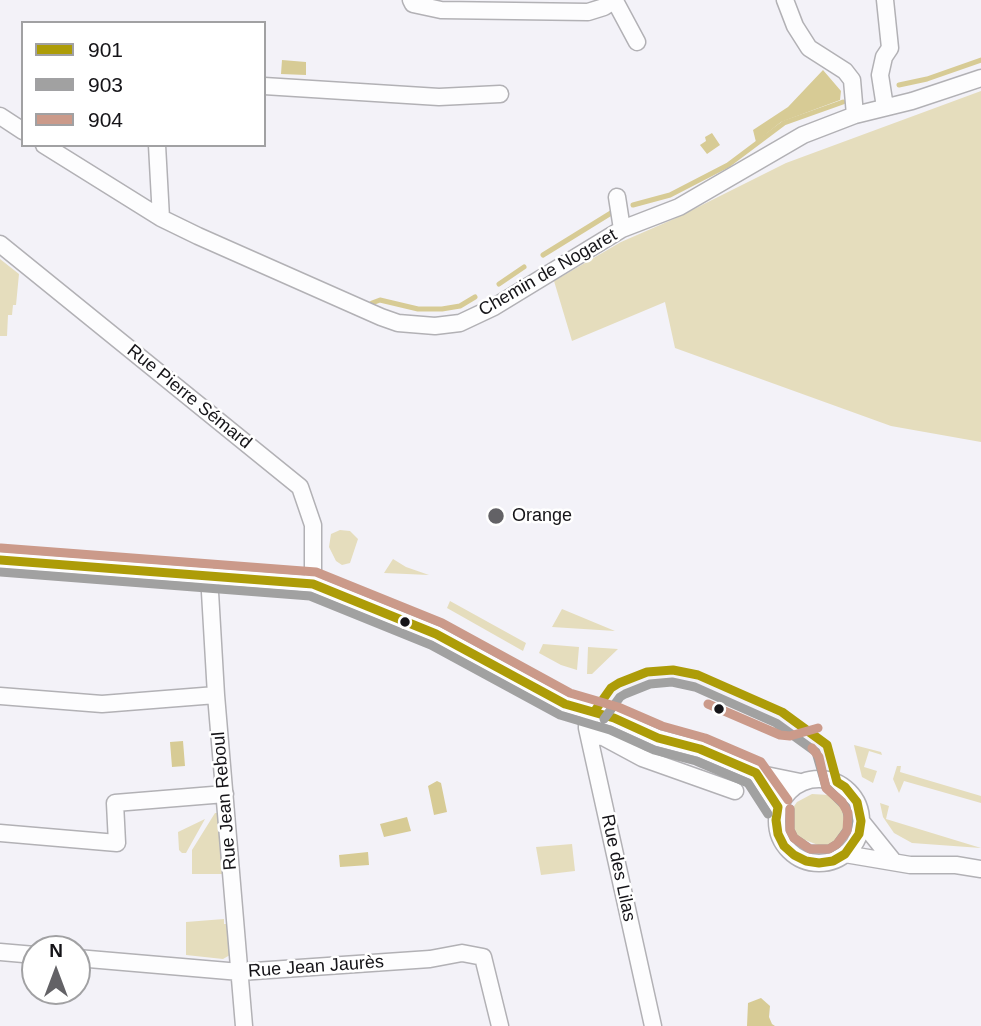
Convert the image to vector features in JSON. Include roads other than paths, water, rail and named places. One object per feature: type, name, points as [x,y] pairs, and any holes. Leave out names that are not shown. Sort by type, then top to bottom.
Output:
[{"type":"street","points":[[411,0],[413,4],[441,10],[588,12],[615,1],[637,42]]},
{"type":"street","points":[[785,0],[795,26],[809,48],[845,71],[852,80],[855,115]]},
{"type":"street","points":[[885,0],[890,48],[884,57],[880,75],[885,107]]},
{"type":"street","name":"Chemin de Nogaret","points":[[47,147],[161,218],[381,317],[398,323],[435,326],[460,323],[494,307],[622,229],[679,207],[803,135],[855,115],[955,88],[981,78]]},
{"type":"street","points":[[266,86],[439,97],[500,94]]},
{"type":"street","points":[[0,116],[21,130]]},
{"type":"street","points":[[158,147],[161,218]]},
{"type":"street","points":[[617,197],[622,229]]},
{"type":"street","name":"Rue Pierre Sémard","points":[[0,244],[300,487],[313,525],[313,584]]},
{"type":"street","points":[[0,560],[313,584],[436,634],[565,704],[614,718],[658,738],[699,749],[756,773],[800,782],[825,779],[845,788],[857,802],[861,821],[859,834],[845,854],[832,861],[819,863],[793,855],[778,834],[778,807],[783,797],[800,782]]},
{"type":"street","name":"Rue Jean Reboul","points":[[209,575],[216,695],[244,1026]]},
{"type":"street","points":[[0,696],[102,704],[216,695]]},
{"type":"street","name":"Rue des Lilas","points":[[594,712],[587,722],[589,736],[653,1026]]},
{"type":"street","points":[[589,736],[603,737],[642,758],[735,791]]},
{"type":"street","points":[[756,773],[778,807]]},
{"type":"street","points":[[0,833],[117,842],[115,803],[225,794]]},
{"type":"street","points":[[861,821],[894,862]]},
{"type":"street","points":[[845,854],[910,865],[956,865],[981,869]]},
{"type":"street","points":[[0,952],[21,954]]},
{"type":"street","name":"Rue Jean Jaurès","points":[[91,959],[240,972],[430,959],[462,953],[483,957],[500,1026]]},
{"type":"waterway","points":[[899,85],[927,79],[981,60]]},
{"type":"waterway","points":[[633,205],[670,195],[728,165],[784,123],[843,102]]},
{"type":"waterway","points":[[543,255],[611,213]]},
{"type":"waterway","points":[[499,284],[524,267]]},
{"type":"waterway","points":[[372,303],[380,300],[418,309],[442,309],[460,306],[475,297]]},
{"type":"place","name":"Orange","points":[[496,516]]}]
